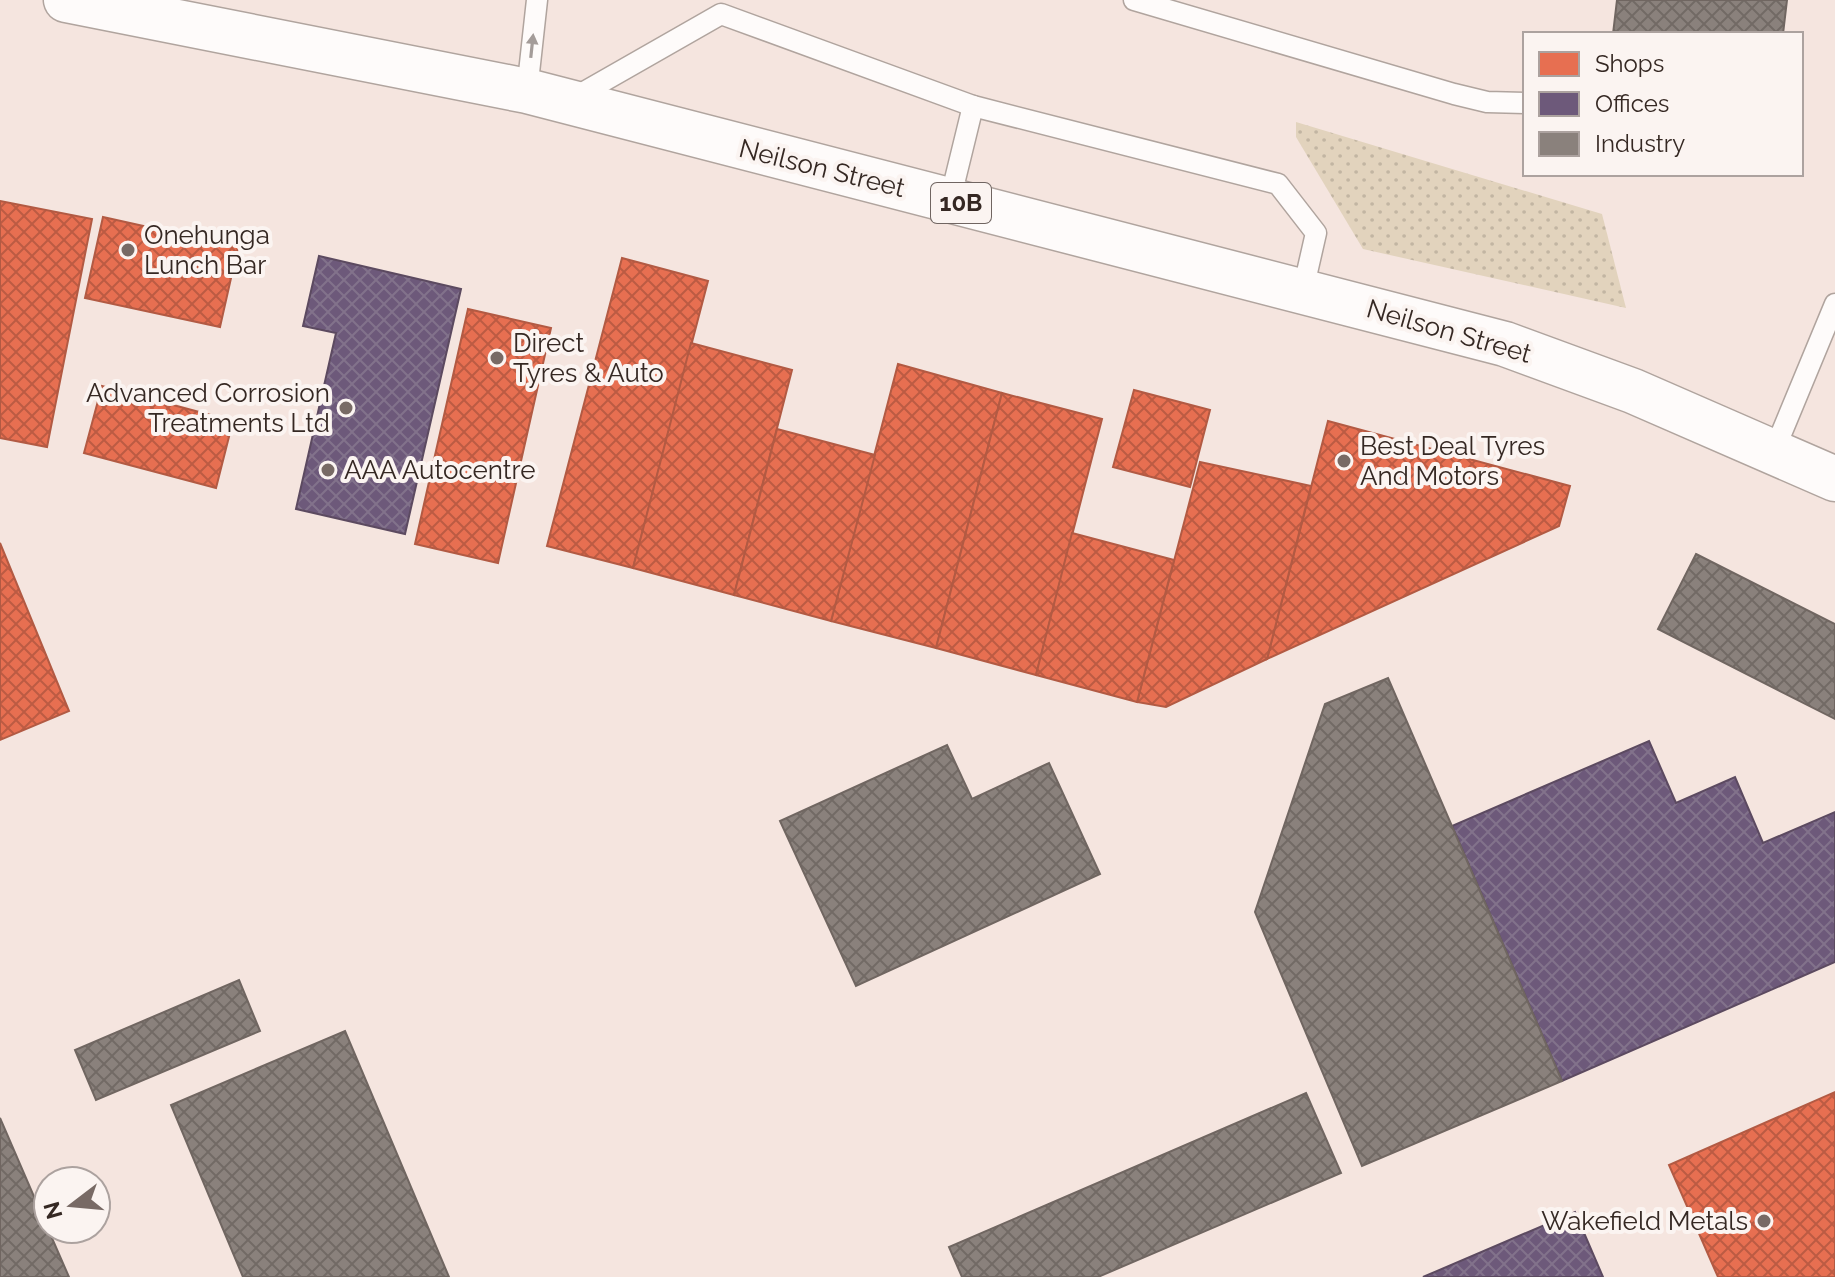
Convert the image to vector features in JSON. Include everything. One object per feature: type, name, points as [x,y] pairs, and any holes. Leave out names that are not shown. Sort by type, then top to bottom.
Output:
[{"type":"main road","name":"Neilson Street","points":[[66,0],[546,97],[1505,344],[1633,391],[1835,479]]},
{"type":"lane","points":[[537,0],[546,97],[721,14],[973,106],[1278,184],[1316,233],[1303,290]]},
{"type":"lane","points":[[1134,0],[1454,94],[1487,102],[1523,103]]},
{"type":"lane","points":[[950,200],[973,106]]},
{"type":"lane","points":[[1774,451],[1835,304]]},
{"type":"shaded area","points":[[1296,122],[1602,214],[1626,308],[1363,249],[1296,137]]},
{"type":"building: Shops","points":[[0,201],[92,219],[47,447],[0,438]]},
{"type":"building: Shops","points":[[103,217],[238,247],[220,327],[85,298]]},
{"type":"building: Shops","points":[[622,258],[708,281],[633,568],[547,546]]},
{"type":"building: Shops","points":[[468,309],[551,328],[498,563],[415,544]]},
{"type":"building: Shops","points":[[691,343],[792,370],[734,595],[633,568]]},
{"type":"building: Shops","points":[[898,364],[1002,393],[936,648],[831,621]]},
{"type":"building: Shops","points":[[102,386],[233,421],[216,488],[84,453]]},
{"type":"building: Shops","points":[[1134,390],[1210,410],[1190,487],[1113,467]]},
{"type":"building: Shops","points":[[1002,393],[1102,419],[1036,675],[936,648]]},
{"type":"building: Shops","points":[[1328,421],[1570,486],[1559,526],[1267,659]]},
{"type":"building: Shops","points":[[777,429],[875,455],[831,621],[734,595]]},
{"type":"building: Shops","points":[[1200,462],[1311,486],[1267,659],[1166,707],[1137,702]]},
{"type":"building: Shops","points":[[1072,533],[1174,560],[1137,702],[1036,675]]},
{"type":"building: Shops","points":[[0,543],[69,711],[0,740]]},
{"type":"building: Shops","name":"Wakefield Metals","points":[[1835,1092],[1835,1277],[1718,1277],[1669,1165]]},
{"type":"building: Offices","points":[[319,256],[461,289],[405,534],[296,509],[336,333],[303,326]]},
{"type":"building: Offices","points":[[1649,741],[1676,803],[1735,777],[1763,843],[1835,812],[1835,962],[1562,1081],[1452,826]]},
{"type":"building: Offices","points":[[1575,1212],[1603,1277],[1423,1277]]},
{"type":"building: Industry","points":[[1617,0],[1787,0],[1783,32],[1613,32]]},
{"type":"building: Industry","points":[[1696,554],[1835,624],[1835,719],[1658,629]]},
{"type":"building: Industry","points":[[1388,678],[1562,1081],[1362,1166],[1255,912],[1325,704]]},
{"type":"building: Industry","points":[[947,745],[972,799],[1049,763],[1100,874],[856,986],[780,821]]},
{"type":"building: Industry","points":[[239,980],[260,1031],[96,1100],[75,1050]]},
{"type":"building: Industry","points":[[345,1031],[449,1277],[243,1277],[171,1105]]},
{"type":"building: Industry","points":[[1306,1093],[1341,1173],[1098,1277],[962,1277],[949,1247]]},
{"type":"building: Industry","points":[[0,1118],[32,1192],[32,1245],[55,1245],[69,1277],[0,1277]]},
{"type":"place","name":"Onehunga Lunch Bar","points":[[128,250]]},
{"type":"place","name":"Direct Tyres & Auto","points":[[497,358]]},
{"type":"place","name":"Advanced Corrosion Treatments Ltd","points":[[346,408]]},
{"type":"place","name":"Best Deal Tyres And Motors","points":[[1344,461]]},
{"type":"place","name":"AAA Autocentre","points":[[328,470]]},
{"type":"place","name":"Wakefield Metals","points":[[1764,1221]]}]
